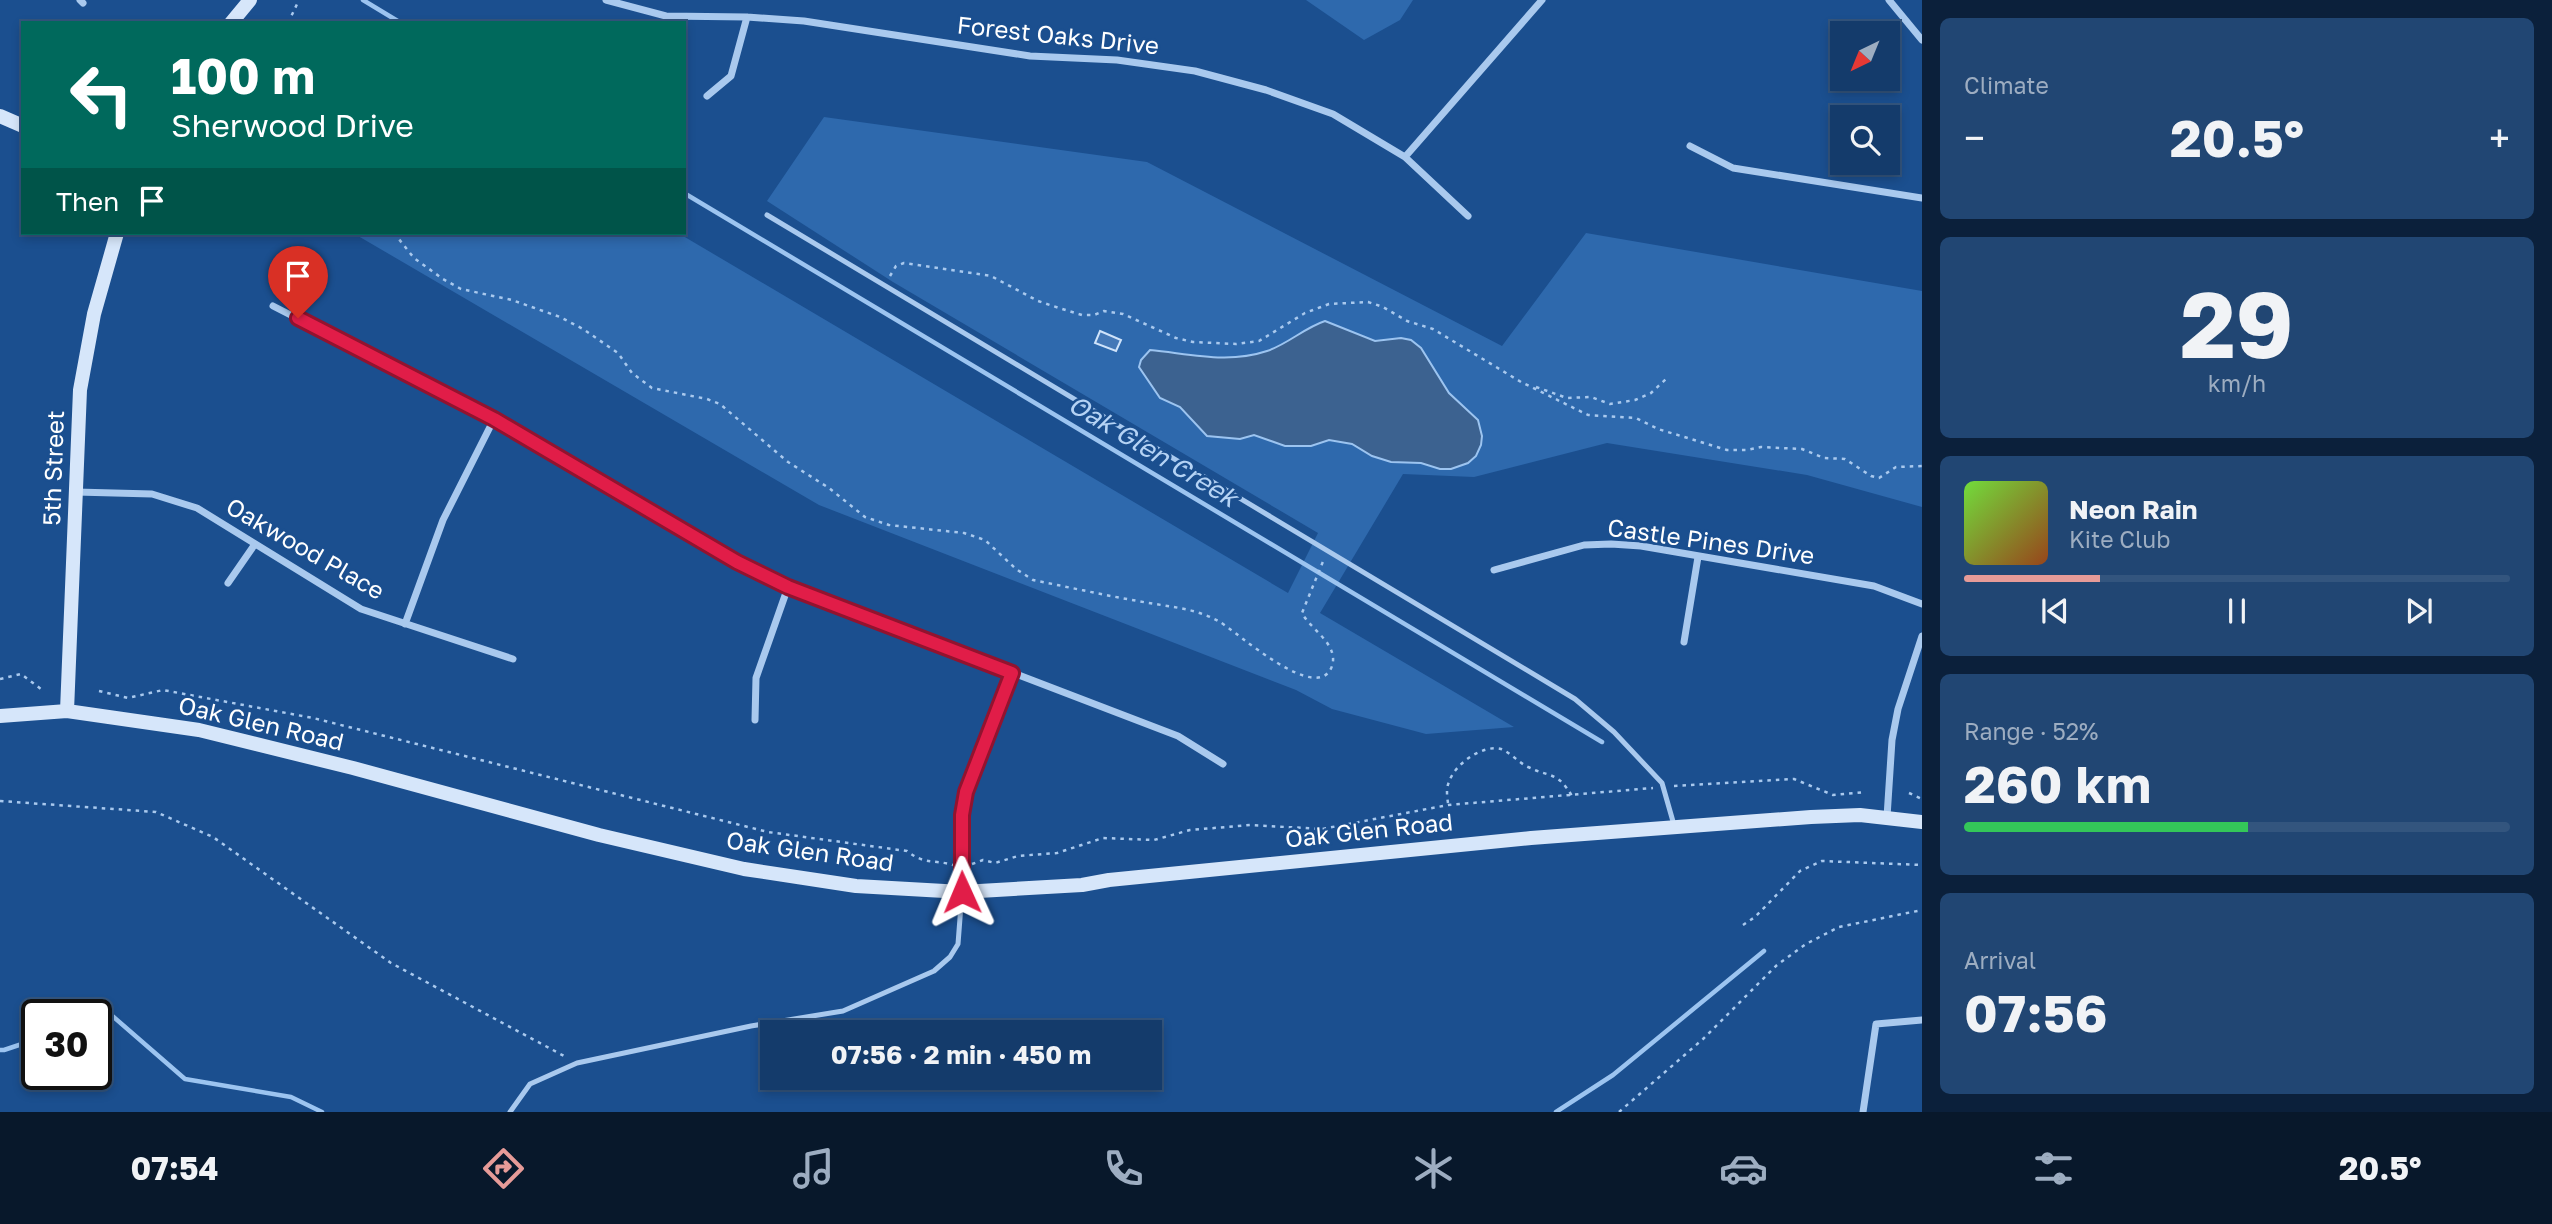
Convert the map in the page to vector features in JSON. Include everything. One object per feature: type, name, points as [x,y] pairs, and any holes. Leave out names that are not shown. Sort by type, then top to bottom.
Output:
[{"type":"main road","points":[[234,21],[250,0]]},
{"type":"main road","points":[[0,116],[21,125]]},
{"type":"main road","name":"5th Street","points":[[67,710],[80,390],[94,314],[116,235]]},
{"type":"main road","name":"Oak Glen Road","points":[[0,716],[67,710],[199,730],[353,768],[599,835],[744,869],[856,886],[962,892],[1082,885],[1109,880],[1490,842],[1675,828],[1860,815],[1922,822]]},
{"type":"street","name":"Forest Oaks Drive","points":[[606,0],[666,16],[747,16],[804,21],[1030,56],[1117,60],[1195,71],[1266,90],[1333,114],[1405,157],[1468,216]]},
{"type":"street","points":[[1405,157],[1542,0]]},
{"type":"street","points":[[1889,0],[1922,40]]},
{"type":"street","points":[[708,96],[731,76],[747,16]]},
{"type":"street","points":[[1690,146],[1733,168],[1922,198]]},
{"type":"street","points":[[273,306],[494,419],[737,562],[788,587],[1178,736],[1223,764]]},
{"type":"street","points":[[405,624],[443,520],[494,419]]},
{"type":"street","name":"Oakwood Place","points":[[75,492],[152,494],[197,508],[361,609],[513,659]]},
{"type":"street","points":[[228,583],[256,544]]},
{"type":"street","name":"Castle Pines Drive","points":[[1494,570],[1584,545],[1641,546],[1874,586],[1922,604]]},
{"type":"street","points":[[1684,642],[1698,557]]},
{"type":"street","points":[[755,720],[756,678],[788,587]]},
{"type":"street","points":[[1888,817],[1892,740],[1898,709],[1922,636]]},
{"type":"street","points":[[962,892],[962,815],[966,792],[1012,673]]},
{"type":"street","points":[[1863,1112],[1876,1024],[1922,1020]]},
{"type":"lane","points":[[767,215],[1575,699],[1614,732],[1663,787],[1675,828]]},
{"type":"lane","points":[[510,1112],[530,1084],[577,1063],[751,1026],[843,1011],[934,971],[950,957],[958,944],[962,892]]},
{"type":"path","points":[[289,21],[299,0]]},
{"type":"path","points":[[396,235],[425,268],[452,284],[487,296],[512,300],[560,317],[583,328],[618,353],[632,373],[652,388],[707,398],[720,404],[788,462],[829,488],[850,507],[876,522],[964,533],[985,540],[1016,569],[1033,580],[1194,610],[1223,624],[1286,669],[1304,677],[1325,675],[1331,669],[1333,657],[1325,640],[1302,613],[1303,605],[1328,550]]},
{"type":"path","points":[[885,286],[896,266],[904,263],[991,276],[1038,301],[1059,308],[1082,314],[1104,311],[1123,314],[1176,338],[1193,342],[1236,344],[1259,341],[1306,313],[1329,304],[1368,302],[1407,321],[1433,329],[1521,382],[1588,415],[1636,418],[1658,429],[1685,435],[1712,447],[1747,450],[1762,447],[1802,449],[1824,458],[1845,459],[1871,476],[1879,478],[1896,467],[1922,466]]},
{"type":"path","points":[[1521,382],[1567,398],[1591,397],[1610,404],[1635,400],[1651,393],[1666,379]]},
{"type":"path","points":[[0,679],[21,674],[41,689]]},
{"type":"path","points":[[99,691],[128,698],[163,690],[313,718],[768,832],[907,851],[920,861],[937,860],[962,868],[983,860],[995,863],[1018,856],[1057,853],[1103,838],[1154,840],[1190,830],[1250,825],[1322,829],[1448,805],[1794,779],[1833,795],[1866,792]]},
{"type":"path","points":[[1448,805],[1447,785],[1452,773],[1465,761],[1484,750],[1501,749],[1530,768],[1549,773],[1564,782],[1572,796]]},
{"type":"path","points":[[1909,793],[1922,799]]},
{"type":"path","points":[[0,801],[156,812],[213,836],[391,963],[577,1063]]},
{"type":"path","points":[[1743,925],[1755,917],[1800,871],[1822,861],[1922,865]]},
{"type":"path","points":[[1619,1112],[1703,1039],[1777,965],[1807,944],[1839,927],[1922,910]]},
{"type":"shaded area","points":[[1306,0],[1413,0],[1400,20],[1364,40]]},
{"type":"shaded area","points":[[824,117],[1147,162],[1502,346],[1586,233],[1922,291],[1922,507],[1807,475],[1607,443],[1474,477],[1403,474],[1320,613],[1514,727],[1426,734],[1332,709],[1296,690],[819,505],[356,235],[681,235],[1288,593],[1318,533],[893,282],[767,201]]},
{"type":"shaded area","points":[[1325,321],[1375,341],[1401,338],[1411,340],[1421,348],[1449,393],[1478,420],[1482,436],[1476,456],[1468,463],[1451,469],[1440,469],[1421,463],[1391,462],[1372,456],[1352,444],[1329,440],[1311,446],[1285,446],[1254,435],[1240,439],[1207,436],[1180,407],[1160,398],[1139,367],[1141,360],[1150,350],[1209,357],[1252,355],[1275,348]]},
{"type":"building","points":[[1100,331],[1121,340],[1116,351],[1095,343]]},
{"type":"waterway","name":"Oak Glen Creek","points":[[363,0],[398,21]]},
{"type":"waterway","name":"Oak Glen Creek","points":[[686,194],[1602,742]]},
{"type":"waterway","points":[[1556,1112],[1613,1075],[1764,951]]},
{"type":"waterway","points":[[112,1016],[185,1079],[291,1097],[322,1112]]},
{"type":"waterway","points":[[0,1050],[21,1044]]},
{"type":"route","points":[[298,318],[494,419],[737,562],[788,587],[1012,673],[966,792],[962,815],[962,892]]}]
